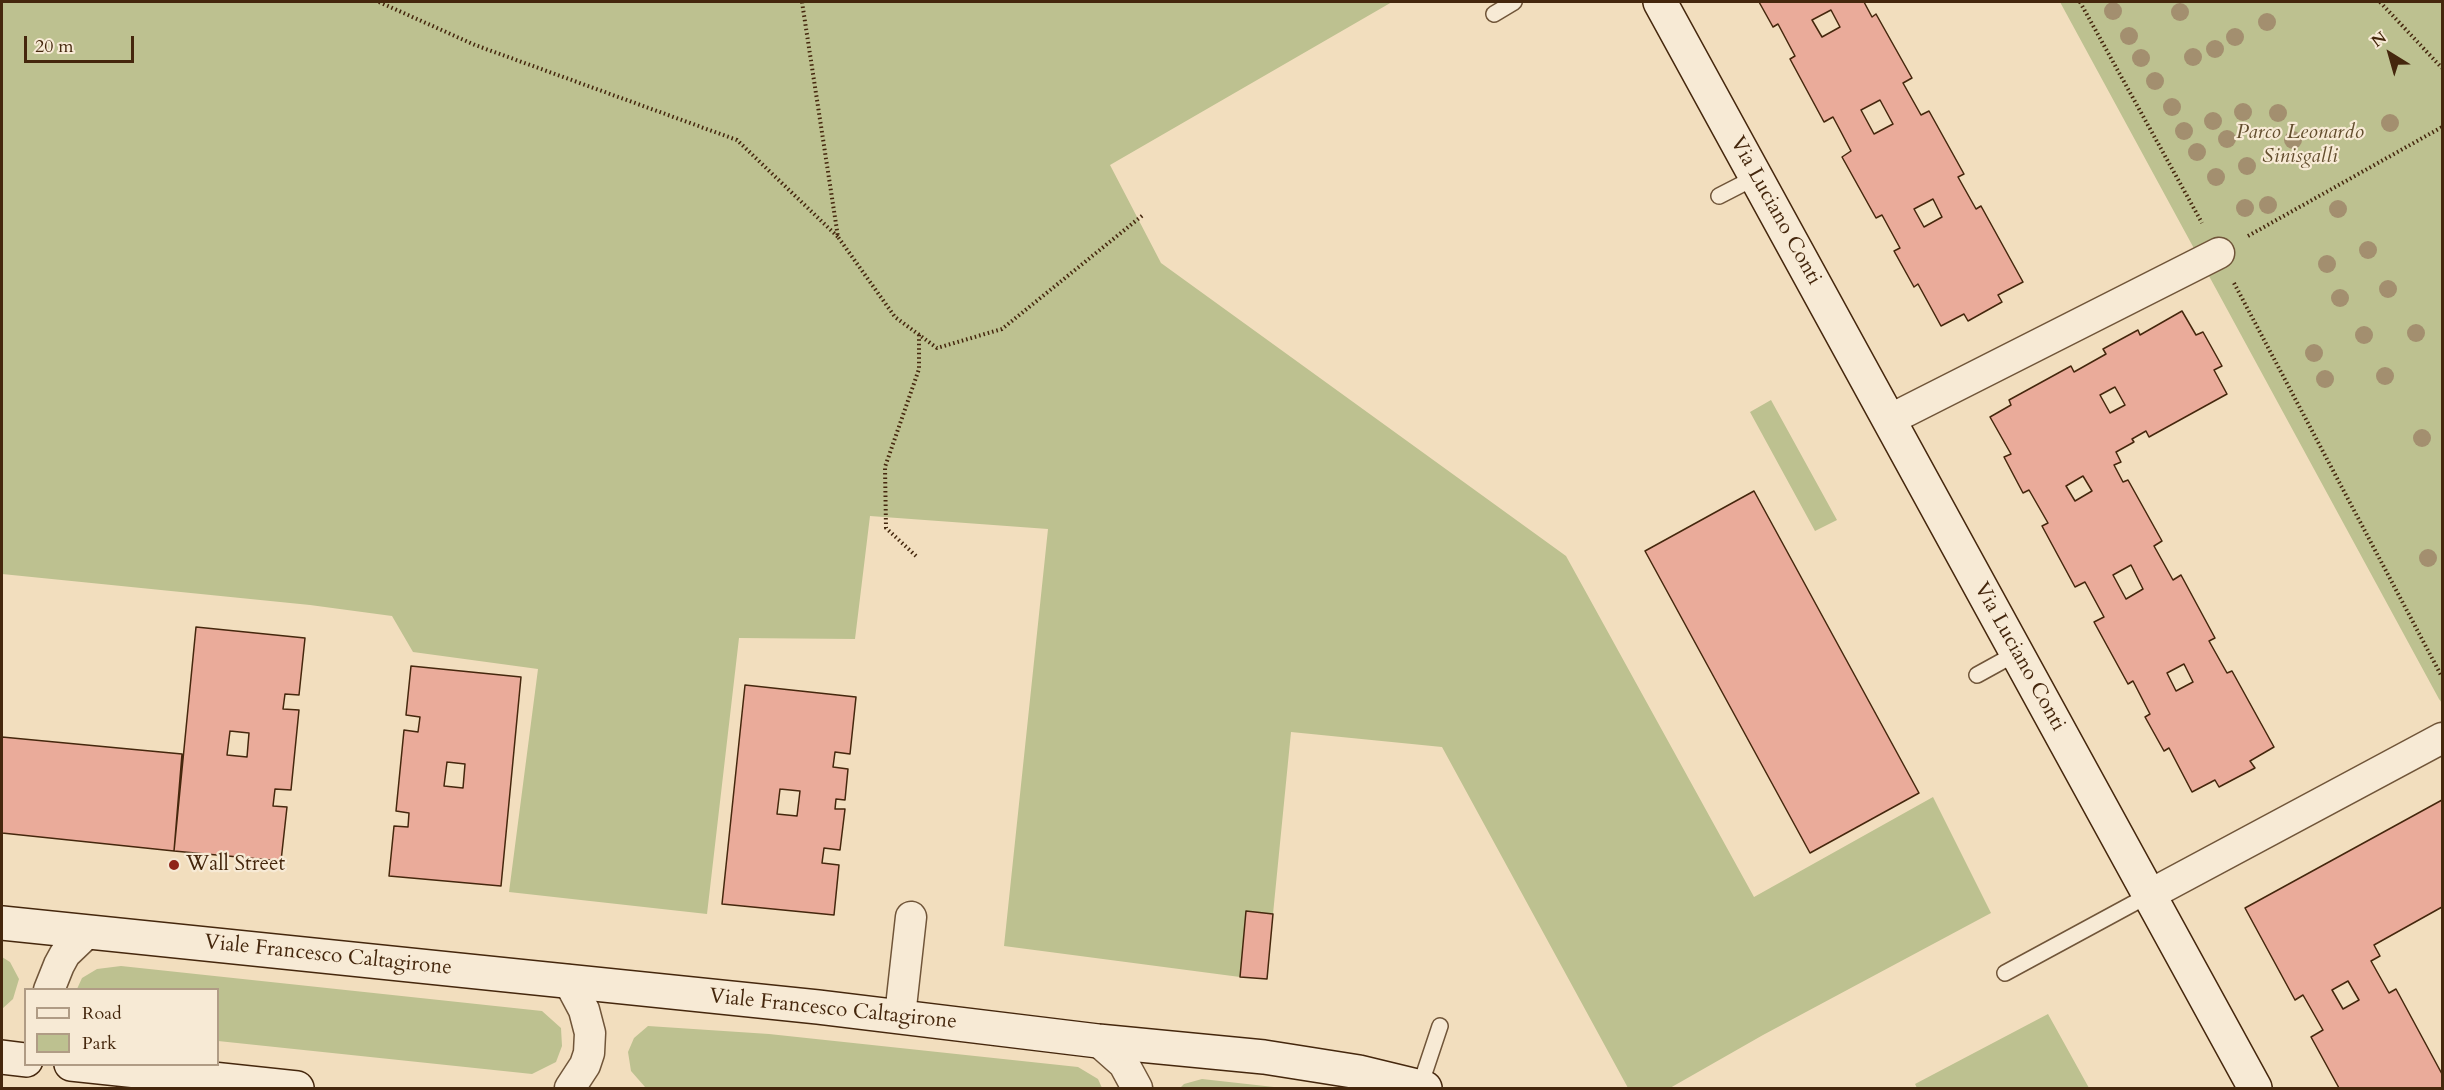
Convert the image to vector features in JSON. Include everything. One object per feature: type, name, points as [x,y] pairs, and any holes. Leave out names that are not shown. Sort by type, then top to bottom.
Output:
[{"type":"street","name":"Via Luciano Conti","points":[[1660,2],[2255,1089]]},
{"type":"street","points":[[1889,420],[2218,253]]},
{"type":"street","points":[[2149,895],[2442,738]]},
{"type":"street","points":[[900,1016],[911,917]]},
{"type":"street","name":"Viale Francesco Caltagirone","points":[[2,923],[568,980],[900,1016],[1098,1041],[1295,1061],[1359,1072],[1422,1088]]},
{"type":"street","points":[[50,988],[65,954],[88,932]]},
{"type":"street","points":[[568,980],[584,1010],[590,1033],[589,1053],[585,1065],[570,1089]]},
{"type":"street","points":[[1098,1041],[1124,1064],[1137,1089]]},
{"type":"street","points":[[2,1057],[24,1060]]},
{"type":"street","points":[[81,1066],[297,1089]]},
{"type":"lane","points":[[1494,14],[1514,2]]},
{"type":"lane","points":[[1719,196],[1756,177]]},
{"type":"lane","points":[[1977,675],[2017,653]]},
{"type":"lane","points":[[2005,974],[2149,895]]},
{"type":"lane","points":[[1422,1088],[1440,1026]]},
{"type":"path","points":[[380,2],[476,45],[737,140],[837,237],[895,317],[937,348],[1002,329],[1143,215]]},
{"type":"path","points":[[802,2],[837,237]]},
{"type":"path","points":[[2080,2],[2218,253],[2442,678]]},
{"type":"path","points":[[2380,2],[2442,68]]},
{"type":"path","points":[[2218,253],[2442,127]]},
{"type":"path","points":[[916,556],[886,528],[885,467],[919,369],[919,334]]},
{"type":"green space","points":[[2,2],[1392,2],[1110,165],[1161,263],[1566,556],[1754,897],[1933,797],[1991,913],[1763,1035],[1670,1088],[1628,1088],[1442,747],[1291,732],[1273,914],[1246,911],[1240,977],[1004,946],[1048,529],[870,516],[855,639],[739,638],[707,914],[509,892],[538,669],[413,652],[392,616],[310,605],[2,574]]},
{"type":"green space","name":"Parco Leonardo Sinisgalli","points":[[2060,2],[2442,2],[2442,703],[2439,699]]},
{"type":"green space","points":[[1771,400],[1837,520],[1815,531],[1750,412]]},
{"type":"green space","points":[[2,957],[10,962],[19,979],[13,999],[2,1009]]},
{"type":"green space","points":[[121,966],[542,1011],[561,1028],[562,1046],[556,1062],[532,1074],[219,1041],[219,988],[77,988],[82,978],[97,969]]},
{"type":"green space","points":[[2048,1014],[2089,1088],[1917,1088],[1915,1084]]},
{"type":"green space","points":[[648,1026],[769,1034],[1078,1067],[1098,1079],[1102,1088],[645,1087],[631,1071],[628,1052],[634,1038]]},
{"type":"green space","points":[[1202,1079],[1283,1088],[1180,1088],[1184,1084]]},
{"type":"building","points":[[1759,2],[1864,2],[1872,17],[1876,14],[1912,78],[1903,83],[1921,115],[1929,111],[1964,174],[1958,177],[1976,209],[1981,206],[2023,282],[1998,295],[2002,302],[1968,321],[1964,314],[1941,326],[1918,284],[1914,287],[1894,251],[1900,248],[1882,215],[1876,218],[1842,157],[1851,151],[1833,117],[1824,122],[1790,59],[1795,56],[1778,24],[1773,27]],"holes":[[[1831,10],[1840,27],[1822,37],[1812,20]],[[1880,100],[1893,124],[1874,134],[1861,110]],[[1933,199],[1942,217],[1924,227],[1914,209]]]},
{"type":"building","points":[[2182,311],[2196,335],[2203,332],[2222,366],[2214,370],[2227,394],[2149,437],[2146,431],[2132,439],[2134,442],[2116,452],[2121,462],[2114,465],[2123,482],[2128,480],[2162,541],[2154,546],[2173,580],[2181,575],[2215,638],[2209,641],[2227,673],[2232,671],[2274,747],[2250,761],[2255,768],[2219,787],[2215,780],[2192,792],[2169,748],[2164,751],[2145,717],[2150,714],[2133,681],[2128,684],[2094,622],[2104,617],[2085,582],[2075,587],[2042,526],[2048,523],[2029,490],[2023,493],[2004,457],[2011,454],[1990,417],[2011,405],[2009,400],[2071,366],[2074,372],[2106,354],[2103,349],[2138,330],[2140,335]],"holes":[[[2115,387],[2125,405],[2110,413],[2100,395]],[[2083,476],[2092,491],[2075,501],[2066,486]],[[2131,565],[2143,589],[2126,599],[2113,575]],[[2184,664],[2193,682],[2176,691],[2167,673]]]},
{"type":"building","points":[[1754,491],[1919,793],[1810,853],[1645,551]]},
{"type":"building","points":[[196,627],[305,638],[299,695],[285,694],[283,709],[299,710],[291,790],[275,789],[273,806],[287,807],[281,861],[174,851]],"holes":[[[230,731],[249,733],[247,757],[227,755]]]},
{"type":"building","points":[[411,666],[521,677],[501,886],[389,876],[394,826],[408,827],[409,813],[396,811],[404,730],[418,732],[420,717],[406,715]],"holes":[[[447,762],[465,764],[463,788],[444,786]]]},
{"type":"building","points":[[745,685],[856,697],[850,754],[835,752],[833,767],[848,769],[845,800],[836,799],[835,809],[845,809],[840,850],[824,848],[822,863],[839,865],[834,915],[722,904]],"holes":[[[780,789],[800,791],[797,816],[777,814]]]},
{"type":"building","points":[[2,737],[182,754],[174,851],[2,833]]},
{"type":"building","points":[[2442,800],[2442,907],[2374,945],[2380,956],[2371,961],[2389,993],[2396,989],[2442,1074],[2442,1088],[2339,1088],[2311,1037],[2323,1030],[2303,995],[2295,1000],[2245,908]],"holes":[[[2348,981],[2359,1000],[2343,1009],[2332,990]]]},
{"type":"building","points":[[1246,911],[1273,914],[1267,979],[1240,977]]},
{"type":"place","name":"Wall Street","points":[[174,865]]}]
